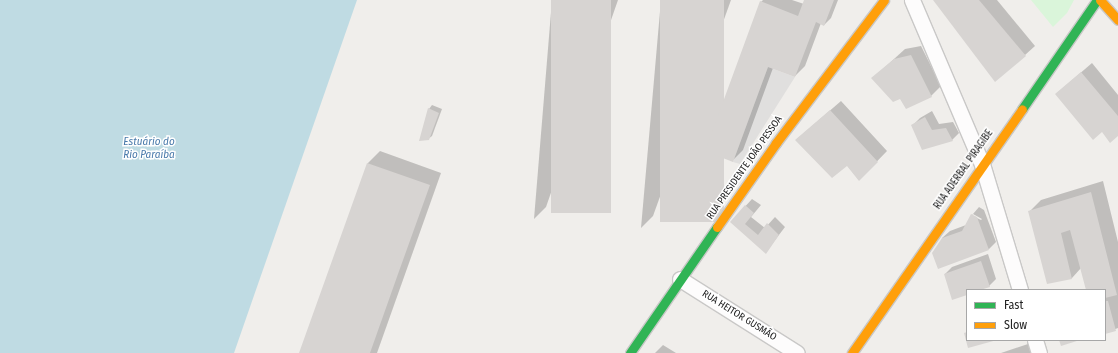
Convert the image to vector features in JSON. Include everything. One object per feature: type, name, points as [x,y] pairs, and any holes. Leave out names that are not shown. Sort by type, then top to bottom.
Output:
[{"type":"street","name":"RUA PRESIDENTE JOÃO PESSOA","points":[[630,353],[776,143],[884,0]]},
{"type":"street","points":[[912,0],[982,164],[1020,289]]},
{"type":"street","name":"RUA ADERBAL PIRAGIBE","points":[[852,353],[1097,0]]},
{"type":"street","points":[[1100,0],[1118,20]]},
{"type":"street","name":"RUA HEITOR GUSMÃO","points":[[680,279],[797,353]]},
{"type":"street","points":[[1035,341],[1039,353]]},
{"type":"green space","points":[[1031,0],[1074,0],[1067,13],[1053,27]]},
{"type":"shaded area","points":[[768,67],[795,77],[740,164],[733,162]]},
{"type":"water","name":"Estuário do Rio Paraíba","points":[[0,0],[357,0],[234,353],[0,353]]},
{"type":"building","points":[[551,0],[611,0],[611,213],[551,213]]},
{"type":"building","points":[[660,0],[724,0],[724,222],[660,222]]},
{"type":"building","points":[[804,0],[834,0],[824,26],[816,22],[795,77],[768,67],[733,162],[705,151],[760,1],[798,16]]},
{"type":"building","points":[[933,0],[979,0],[1026,56],[995,82]]},
{"type":"building","points":[[911,55],[932,97],[906,109],[900,99],[893,102],[871,78],[894,59]]},
{"type":"building","points":[[1081,72],[1118,116],[1118,136],[1110,143],[1102,132],[1093,140],[1055,94]]},
{"type":"building","points":[[428,108],[439,113],[429,140],[419,141]]},
{"type":"building","points":[[830,110],[878,162],[859,181],[847,166],[832,178],[795,140]]},
{"type":"building","points":[[925,117],[932,130],[946,128],[953,141],[922,150],[911,125]]},
{"type":"building","points":[[367,163],[430,185],[370,353],[299,353]]},
{"type":"building","points":[[1091,192],[1117,295],[1106,298],[1106,289],[1086,289],[1070,230],[1061,233],[1072,279],[1047,284],[1028,211]]},
{"type":"building","points":[[745,205],[754,213],[745,224],[758,235],[767,223],[779,235],[766,254],[730,222]]},
{"type":"building","points":[[971,214],[977,217],[989,250],[938,269],[932,253],[942,238],[962,231]]},
{"type":"building","points":[[981,261],[990,287],[983,289],[966,289],[966,295],[952,300],[944,274]]},
{"type":"building","points":[[1106,301],[1108,301],[1116,331],[1106,334]]},
{"type":"building","points":[[966,341],[993,341],[968,348]]},
{"type":"building","points":[[1059,341],[1077,341],[1061,346]]},
{"type":"traffic: fast","points":[[1022,109],[1097,0]]},
{"type":"traffic: fast","points":[[630,353],[717,227]]},
{"type":"traffic: slow","points":[[717,227],[776,143],[884,0]]},
{"type":"traffic: slow","points":[[1100,0],[1118,20]]},
{"type":"traffic: slow","points":[[852,353],[1022,109]]}]
